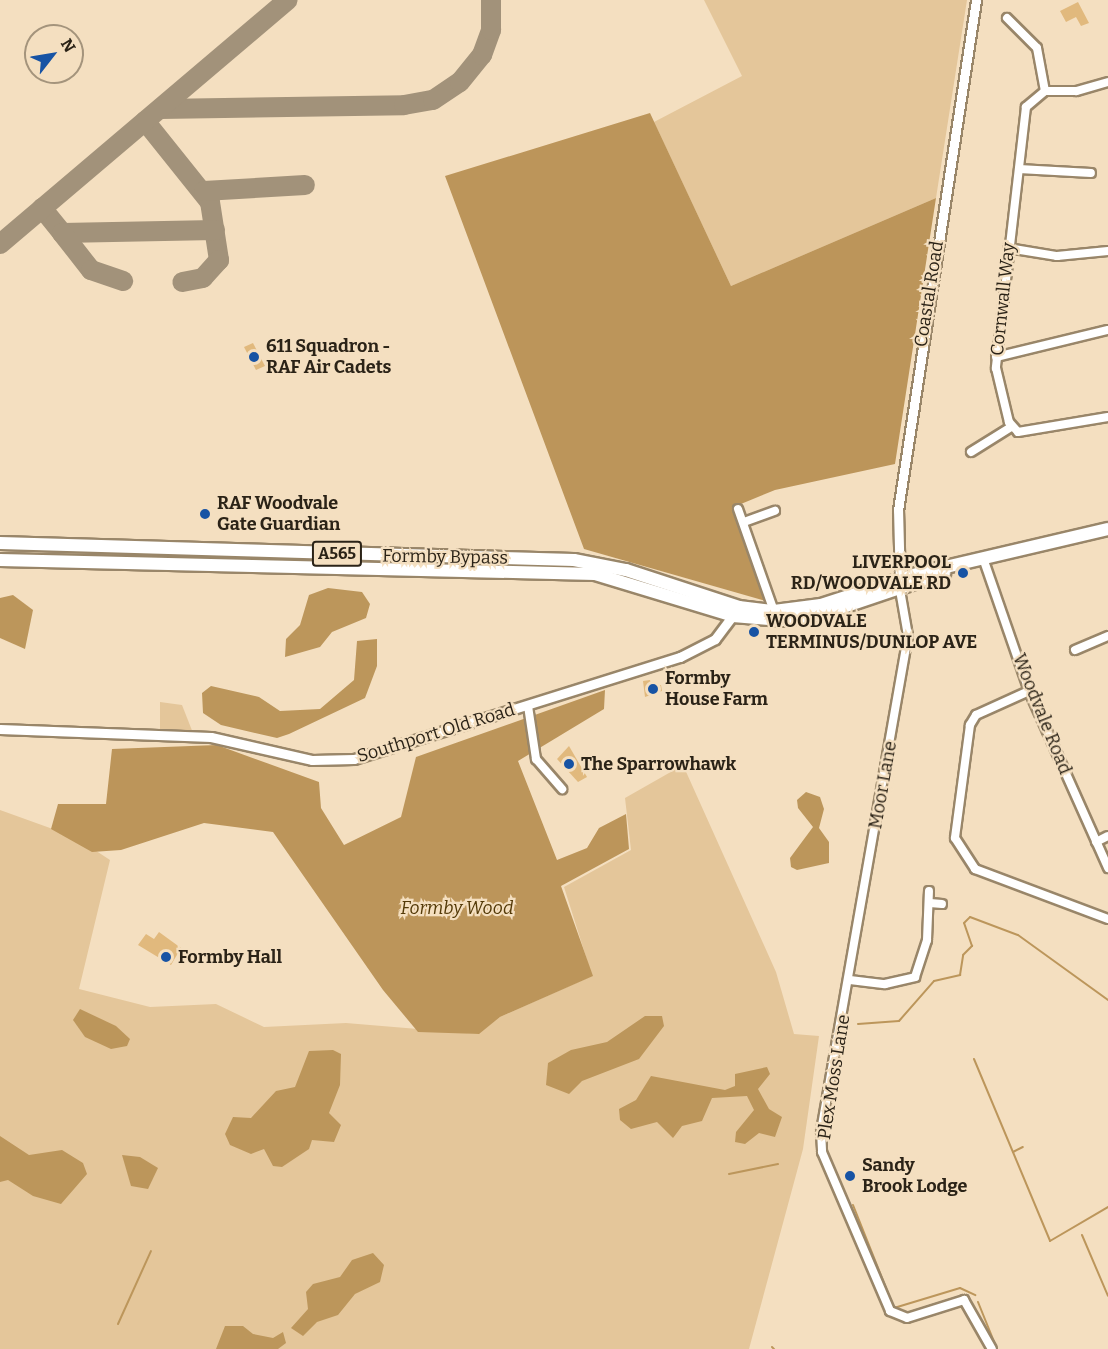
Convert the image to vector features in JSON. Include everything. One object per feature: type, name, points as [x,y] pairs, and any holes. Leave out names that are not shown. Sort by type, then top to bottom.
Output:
[{"type":"highway","name":"A565","points":[[736,612],[812,616],[970,561],[1108,529]]},
{"type":"highway","name":"Formby Bypass","points":[[0,543],[574,560],[626,570],[736,612]]},
{"type":"highway","points":[[236,551],[240,560],[312,569]]},
{"type":"highway","name":"Formby Bypass","points":[[0,560],[595,574],[736,612]]},
{"type":"highway","name":"A565","points":[[736,612],[774,611],[821,605],[899,585]]},
{"type":"street","name":"Coastal Road","points":[[899,585],[898,510],[976,0]]},
{"type":"street","points":[[1007,18],[1037,48],[1045,91],[1076,91],[1108,82]]},
{"type":"street","name":"Cornwall Way","points":[[1011,428],[996,357],[1026,107],[1045,91]]},
{"type":"street","points":[[1019,169],[1091,173]]},
{"type":"street","points":[[1008,248],[1057,256],[1108,251]]},
{"type":"street","points":[[996,357],[1108,330]]},
{"type":"street","points":[[971,452],[1011,428],[1035,433],[1108,417]]},
{"type":"street","points":[[738,509],[774,611]]},
{"type":"street","points":[[744,522],[776,511]]},
{"type":"street","name":"Woodvale Road","points":[[983,558],[1029,691],[1108,868]]},
{"type":"street","name":"Moor Lane","points":[[850,980],[908,636],[899,585]]},
{"type":"street","name":"Southport Old Road","points":[[0,729],[211,737],[312,760],[354,759],[680,657],[715,639],[736,612]]},
{"type":"street","points":[[1076,650],[1108,636]]},
{"type":"street","points":[[1029,691],[976,715],[970,725],[955,838],[975,869],[1108,919]]},
{"type":"street","points":[[528,706],[536,759],[562,789]]},
{"type":"street","points":[[1096,842],[1108,836]]},
{"type":"street","points":[[850,980],[885,984],[915,977],[925,955],[929,891]]},
{"type":"street","points":[[930,903],[942,904]]},
{"type":"street","name":"Plex Moss Lane","points":[[850,980],[821,1131],[826,1163],[890,1311],[908,1318],[964,1300],[992,1349]]},
{"type":"shaded area","points":[[704,0],[967,0],[936,198],[731,286],[654,122],[742,76]]},
{"type":"shaded area","points":[[328,588],[362,592],[370,604],[366,618],[332,632],[320,647],[285,657],[286,639],[300,625],[309,595]]},
{"type":"shaded area","points":[[13,595],[33,610],[25,649],[0,638],[0,598]]},
{"type":"shaded area","points":[[377,639],[377,666],[365,698],[289,734],[277,738],[221,725],[203,713],[202,693],[211,686],[259,697],[280,711],[320,709],[354,680],[357,641]]},
{"type":"shaded area","points":[[160,702],[182,705],[193,733],[160,733]]},
{"type":"shaded area","points":[[683,765],[776,972],[794,1034],[819,1036],[803,1149],[749,1349],[0,1349],[0,810],[75,837],[110,860],[79,989],[150,1007],[216,1004],[264,1027],[346,1023],[478,1034],[500,1017],[592,976],[564,887],[631,850],[625,798]]},
{"type":"shaded area","points":[[806,792],[820,797],[824,809],[819,828],[829,842],[829,863],[797,870],[791,867],[790,858],[813,827],[798,808],[797,800]]},
{"type":"shaded area","points":[[80,1009],[116,1026],[130,1039],[127,1046],[111,1049],[85,1037],[73,1020]]},
{"type":"shaded area","points":[[645,1016],[662,1016],[664,1026],[639,1059],[582,1081],[569,1094],[546,1085],[548,1063],[571,1050],[607,1042]]},
{"type":"shaded area","points":[[333,1050],[341,1054],[340,1085],[329,1113],[341,1125],[334,1142],[312,1140],[309,1149],[282,1167],[273,1166],[264,1149],[251,1154],[230,1145],[225,1134],[233,1117],[251,1118],[276,1091],[295,1087],[309,1051]]},
{"type":"shaded area","points":[[767,1067],[770,1074],[758,1089],[769,1109],[782,1117],[775,1137],[759,1133],[745,1144],[735,1142],[736,1132],[754,1110],[747,1096],[712,1098],[702,1121],[682,1126],[673,1138],[657,1122],[631,1129],[620,1120],[619,1109],[636,1100],[651,1076],[725,1090],[735,1086],[735,1074]]},
{"type":"shaded area","points":[[0,1136],[29,1155],[62,1150],[83,1163],[87,1174],[61,1204],[33,1196],[8,1180],[0,1182]]},
{"type":"shaded area","points":[[122,1155],[140,1157],[158,1168],[148,1189],[131,1186]]},
{"type":"shaded area","points":[[373,1253],[384,1265],[380,1282],[355,1294],[338,1315],[317,1322],[303,1336],[291,1328],[308,1309],[306,1292],[313,1284],[340,1277],[352,1260]]},
{"type":"shaded area","points":[[225,1326],[243,1326],[253,1334],[273,1338],[283,1332],[286,1343],[278,1349],[216,1349]]},
{"type":"green space","points":[[650,113],[731,286],[936,198],[895,464],[775,490],[736,506],[769,602],[584,549],[445,176]]},
{"type":"green space","name":"Formby Wood","points":[[605,690],[604,709],[518,761],[557,860],[587,848],[599,828],[626,814],[629,849],[561,886],[593,976],[500,1017],[479,1034],[418,1032],[383,990],[273,832],[204,823],[121,850],[92,852],[51,829],[58,804],[106,804],[112,749],[217,745],[319,782],[321,808],[344,845],[401,817],[416,757]]},
{"type":"building","points":[[1078,2],[1089,23],[1081,26],[1076,17],[1066,22],[1060,11]]},
{"type":"building","name":"611 Squadron - RAF Air Cadets","points":[[253,343],[265,366],[256,370],[244,347]]},
{"type":"building","name":"Formby House Farm","points":[[650,680],[652,687],[661,685],[662,691],[645,697],[643,681]]},
{"type":"building","name":"The Sparrowhawk","points":[[569,746],[587,777],[578,782],[557,759]]},
{"type":"building","name":"Formby Hall","points":[[159,932],[181,948],[171,965],[138,945],[146,934],[154,939]]},
{"type":"waterway","points":[[858,1024],[899,1021],[934,981],[960,975],[963,955],[972,946],[964,923],[970,917],[1018,935],[1108,1000]]},
{"type":"waterway","points":[[974,1059],[1050,1241],[1108,1207]]},
{"type":"waterway","points":[[1013,1152],[1023,1147]]},
{"type":"waterway","points":[[729,1174],[778,1164]]},
{"type":"waterway","points":[[853,1205],[894,1308],[960,1288],[975,1295]]},
{"type":"waterway","points":[[1082,1235],[1108,1296]]},
{"type":"waterway","points":[[118,1324],[151,1251]]},
{"type":"waterway","points":[[978,1302],[997,1349]]},
{"type":"taxiway","points":[[0,244],[288,0]]},
{"type":"taxiway","points":[[160,109],[404,105],[433,100],[460,82],[482,55],[491,30],[491,0]]},
{"type":"taxiway","points":[[145,121],[210,202],[219,260],[203,278],[182,282]]},
{"type":"taxiway","points":[[204,191],[305,185]]},
{"type":"taxiway","points":[[42,208],[62,233],[215,230]]},
{"type":"taxiway","points":[[62,233],[91,270],[123,281]]},
{"type":"place","name":"611 Squadron - RAF Air Cadets","points":[[254,357]]},
{"type":"place","name":"RAF Woodvale Gate Guardian","points":[[205,514]]},
{"type":"place","name":"LIVERPOOL RD/WOODVALE RD","points":[[963,573]]},
{"type":"place","name":"WOODVALE TERMINUS/DUNLOP AVE","points":[[754,632]]},
{"type":"place","name":"Formby House Farm","points":[[653,689]]},
{"type":"place","name":"The Sparrowhawk","points":[[569,764]]},
{"type":"place","name":"Formby Hall","points":[[166,957]]},
{"type":"place","name":"Sandy Brook Lodge","points":[[850,1176]]}]
